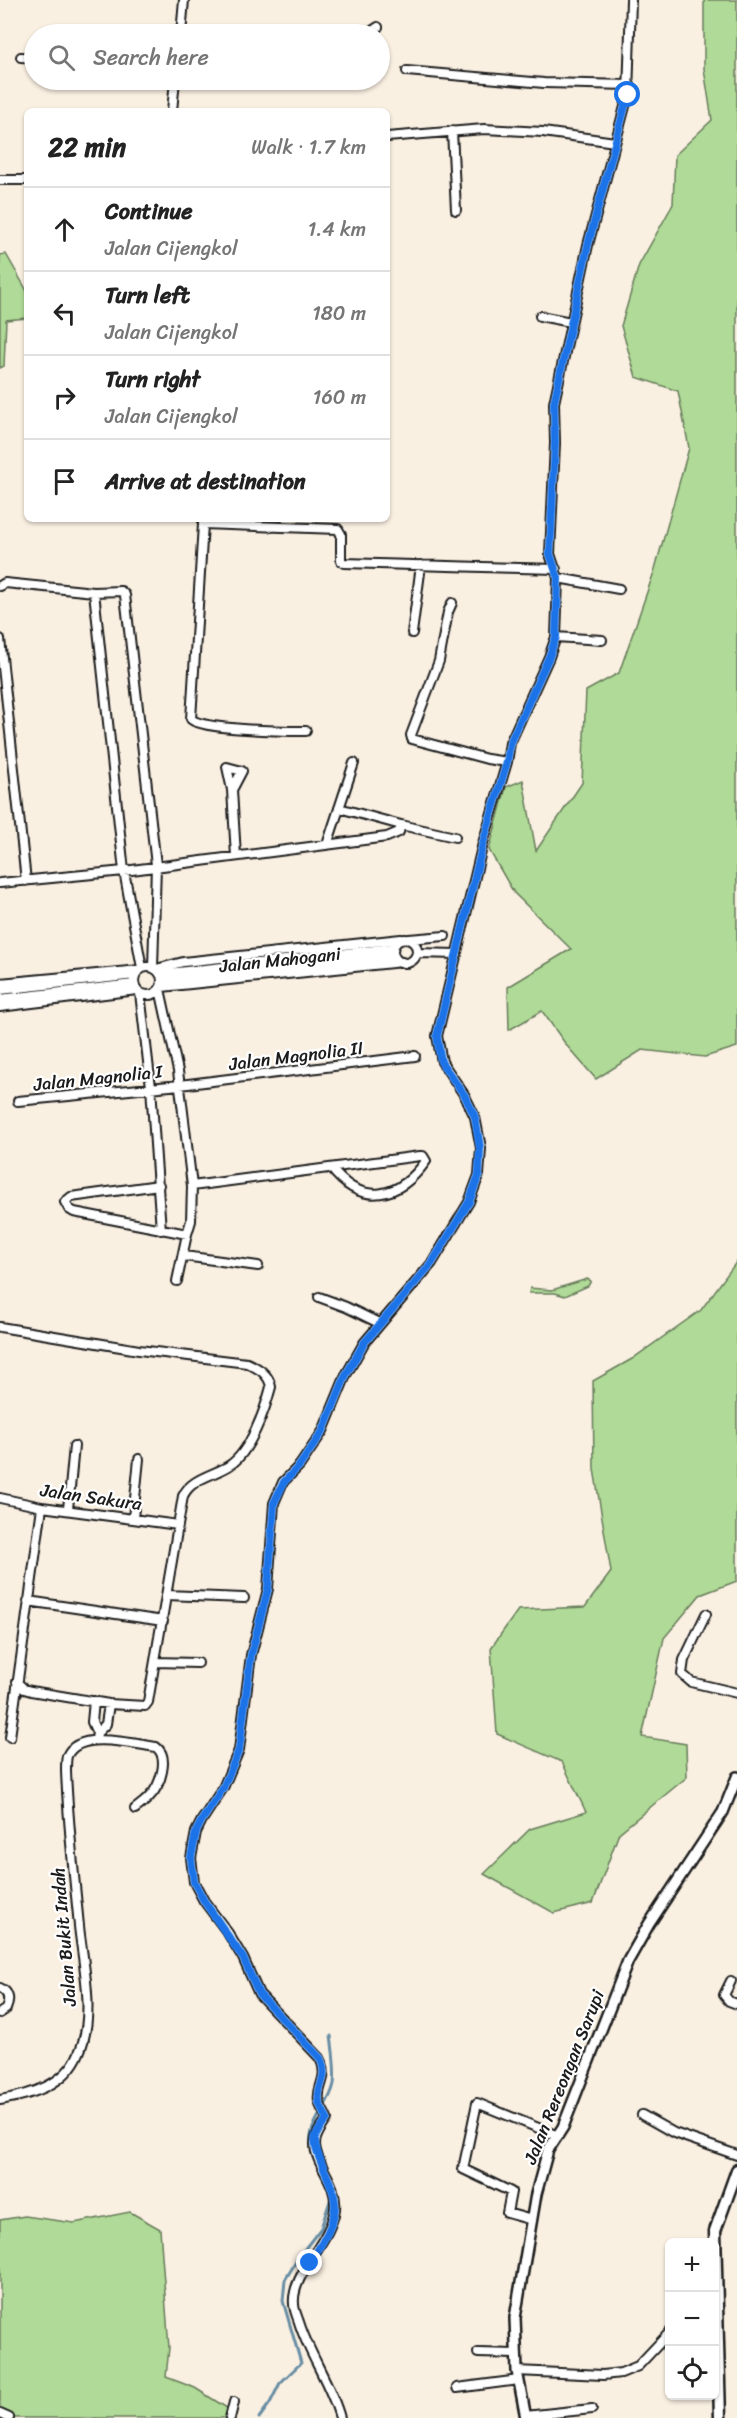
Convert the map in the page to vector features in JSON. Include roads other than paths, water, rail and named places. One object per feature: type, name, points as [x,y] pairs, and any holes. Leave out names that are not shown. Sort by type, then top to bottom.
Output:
[{"type":"main road","points":[[716,2292],[715,2231],[737,2170]]},
{"type":"main road","points":[[718,2346],[720,2418]]},
{"type":"street","points":[[182,24],[184,0]]},
{"type":"street","points":[[340,2418],[335,2399],[305,2340],[294,2305],[295,2287],[328,2232],[335,2210],[333,2188],[315,2144],[316,2136],[327,2119],[319,2102],[324,2073],[320,2058],[259,1994],[243,1958],[204,1901],[194,1882],[191,1858],[196,1832],[223,1788],[239,1750],[251,1655],[268,1589],[274,1503],[284,1482],[300,1465],[323,1431],[346,1375],[364,1343],[432,1263],[469,1202],[479,1175],[480,1148],[475,1117],[465,1096],[441,1062],[437,1036],[483,843],[507,762],[510,743],[556,637],[557,574],[550,554],[555,443],[554,403],[588,245],[630,85],[631,0]]},
{"type":"street","points":[[407,70],[544,83],[630,85]]},
{"type":"street","points":[[172,108],[174,90]]},
{"type":"street","points":[[390,137],[484,129],[543,132],[615,142]]},
{"type":"street","points":[[452,131],[456,210]]},
{"type":"street","points":[[0,180],[24,180]]},
{"type":"street","points":[[540,316],[571,322]]},
{"type":"street","points":[[306,731],[206,725],[191,719],[203,522],[338,529],[341,534],[342,563],[421,565],[557,574],[619,589]]},
{"type":"street","points":[[412,633],[421,565]]},
{"type":"street","points":[[0,586],[6,583],[94,592],[121,591],[125,595],[156,865],[159,978],[180,1085],[192,1186],[191,1221],[177,1281]]},
{"type":"street","points":[[94,592],[124,871],[139,971],[137,989],[151,1087],[161,1230]]},
{"type":"street","points":[[452,603],[448,612],[439,661],[411,735],[412,739],[507,762]]},
{"type":"street","points":[[556,637],[602,640]]},
{"type":"street","points":[[0,639],[26,881]]},
{"type":"street","points":[[327,844],[354,763]]},
{"type":"street","points":[[232,790],[236,856]]},
{"type":"street","points":[[339,808],[455,837]]},
{"type":"street","points":[[0,883],[124,871],[156,865],[387,837],[399,832],[401,825]]},
{"type":"street","points":[[0,999],[137,989],[151,995],[159,978],[183,963],[445,936]]},
{"type":"street","points":[[0,983],[139,971],[159,978],[393,952],[405,939]]},
{"type":"street","points":[[393,952],[402,962],[411,961],[417,952],[415,945],[405,939]]},
{"type":"street","points":[[417,952],[457,954]]},
{"type":"street","name":"Jalan Mahogani","points":[[159,978],[402,962]]},
{"type":"street","points":[[0,990],[139,971]]},
{"type":"street","points":[[0,1007],[137,989]]},
{"type":"street","name":"Jalan Magnolia II","points":[[180,1085],[415,1056]]},
{"type":"street","name":"Jalan Magnolia I","points":[[18,1101],[180,1085]]},
{"type":"street","points":[[192,1186],[420,1156],[423,1156],[426,1161],[406,1184],[399,1189],[382,1194],[361,1191],[348,1186],[331,1168]]},
{"type":"street","points":[[159,1185],[75,1197],[65,1202],[67,1207],[74,1212],[187,1234]]},
{"type":"street","points":[[184,1256],[258,1266]]},
{"type":"street","points":[[319,1297],[346,1306],[379,1323]]},
{"type":"street","points":[[0,1327],[140,1350],[247,1363],[257,1367],[270,1382],[270,1393],[246,1447],[231,1465],[196,1482],[185,1491],[148,1702],[145,1706],[109,1704],[31,1692],[17,1682]]},
{"type":"street","points":[[68,1509],[74,1446]]},
{"type":"street","points":[[133,1518],[139,1459]]},
{"type":"street","name":"Jalan Sakura","points":[[0,1498],[42,1507],[178,1525]]},
{"type":"street","points":[[10,1737],[42,1507]]},
{"type":"street","points":[[166,1595],[244,1598]]},
{"type":"street","points":[[28,1601],[163,1621]]},
{"type":"street","points":[[706,1614],[684,1660],[682,1674],[691,1682],[737,1693]]},
{"type":"street","points":[[155,1662],[198,1663]]},
{"type":"street","points":[[94,1701],[92,1722],[97,1736]]},
{"type":"street","points":[[97,1736],[106,1724],[109,1704]]},
{"type":"street","points":[[97,1736],[156,1747],[161,1751],[164,1758],[162,1771],[152,1795],[135,1809]]},
{"type":"street","name":"Jalan Bukit Indah","points":[[0,2100],[21,2097],[54,2082],[65,2073],[80,2053],[85,2026],[86,1995],[66,1771],[67,1757],[72,1749],[77,1744],[97,1736]]},
{"type":"street","name":"Jalan Rereongan Sarupi","points":[[526,2417],[518,2376],[515,2318],[536,2194],[548,2150],[563,2127],[628,1961],[649,1924],[723,1812],[737,1778]]},
{"type":"street","points":[[731,1981],[724,1995],[729,2001],[737,2004]]},
{"type":"street","points":[[0,1988],[7,1993],[9,1998],[6,2009],[0,2013]]},
{"type":"street","points":[[532,2220],[507,2213],[511,2192],[463,2169],[477,2103],[558,2136]]},
{"type":"street","points":[[642,2115],[675,2133],[737,2155]]},
{"type":"street","points":[[457,2388],[518,2376],[603,2376],[621,2373],[639,2366],[665,2337]]},
{"type":"street","points":[[478,2354],[516,2354]]},
{"type":"street","points":[[230,2418],[234,2402]]},
{"type":"street","points":[[526,2417],[592,2409]]},
{"type":"street","points":[[0,2414],[9,2418]]},
{"type":"waterway","points":[[313,2154],[311,2144],[313,2127],[334,2084],[331,2036]]},
{"type":"waterway","points":[[259,2418],[280,2383],[301,2363],[283,2301],[285,2280],[300,2255],[321,2228],[332,2195]]}]
